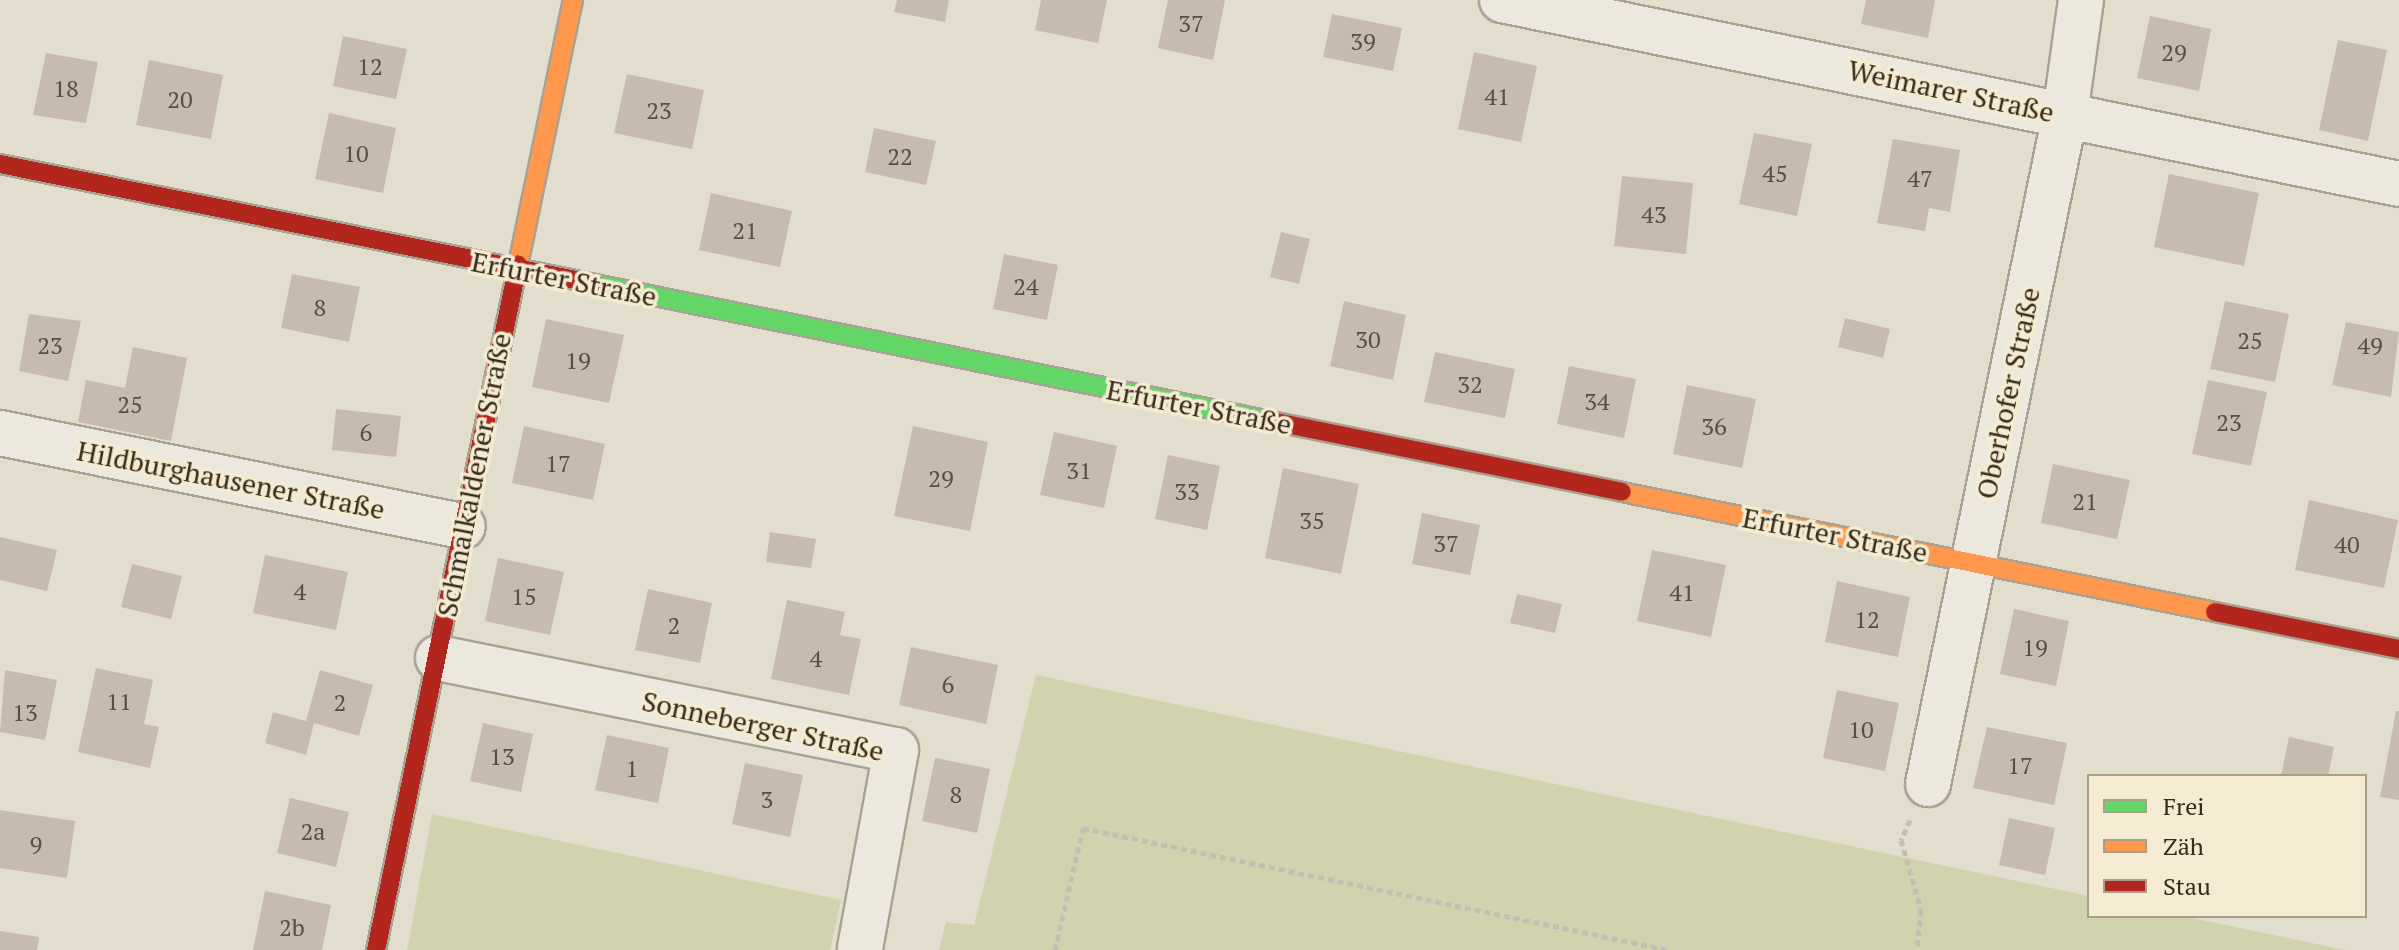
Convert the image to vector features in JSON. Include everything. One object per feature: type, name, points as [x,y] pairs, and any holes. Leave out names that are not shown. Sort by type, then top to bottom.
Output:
[{"type":"street","name":"Schmalkaldener Straße","points":[[376,950],[573,0]]},
{"type":"street","name":"Weimarer Straße","points":[[1502,0],[2399,184]]},
{"type":"street","name":"Oberhofer Straße","points":[[1928,784],[2065,115],[2081,0]]},
{"type":"street","name":"Erfurter Straße","points":[[0,164],[2399,649]]},
{"type":"street","name":"Hildburghausener Straße","points":[[0,433],[463,526]]},
{"type":"street","name":"Sonneberger Straße","points":[[438,658],[896,750],[860,949]]},
{"type":"path","points":[[1917,950],[1921,910],[1901,840],[1928,784]]},
{"type":"path","points":[[1055,950],[1083,828],[1669,950]]},
{"type":"green space","points":[[1036,675],[2087,896],[2087,918],[2193,918],[2345,950],[939,950],[946,922],[974,925]]},
{"type":"green space","points":[[432,814],[841,900],[830,950],[407,950]]},
{"type":"building","points":[[897,0],[949,0],[945,22],[894,12]]},
{"type":"building","points":[[1041,0],[1107,0],[1098,43],[1035,30]]},
{"type":"building","points":[[1168,0],[1225,0],[1213,60],[1158,48]]},
{"type":"building","points":[[1866,0],[1935,0],[1928,38],[1861,24]]},
{"type":"building","points":[[1332,14],[1402,28],[1393,71],[1323,57]]},
{"type":"building","points":[[2150,16],[2211,29],[2199,91],[2137,78]]},
{"type":"building","points":[[343,36],[407,49],[396,99],[333,86]]},
{"type":"building","points":[[2338,40],[2387,50],[2368,141],[2319,130]]},
{"type":"building","points":[[1474,52],[1537,66],[1521,142],[1458,129]]},
{"type":"building","points":[[46,53],[98,62],[86,123],[33,115]]},
{"type":"building","points":[[149,60],[223,75],[211,139],[136,125]]},
{"type":"building","points":[[627,74],[704,90],[692,149],[614,133]]},
{"type":"building","points":[[329,113],[396,128],[383,193],[315,179]]},
{"type":"building","points":[[874,128],[936,141],[926,185],[865,172]]},
{"type":"building","points":[[1754,133],[1812,144],[1797,216],[1739,204]]},
{"type":"building","points":[[1893,139],[1960,150],[1950,212],[1929,208],[1925,231],[1877,223]]},
{"type":"building","points":[[2169,174],[2259,193],[2244,266],[2154,247]]},
{"type":"building","points":[[1622,176],[1693,183],[1686,254],[1614,246]]},
{"type":"building","points":[[711,193],[792,211],[780,267],[699,250]]},
{"type":"building","points":[[1281,232],[1310,239],[1299,284],[1270,277]]},
{"type":"building","points":[[1004,254],[1058,265],[1047,320],[993,309]]},
{"type":"building","points":[[292,274],[360,287],[349,342],[281,328]]},
{"type":"building","points":[[1344,301],[1406,315],[1393,380],[1330,366]]},
{"type":"building","points":[[2225,301],[2289,314],[2275,382],[2210,369]]},
{"type":"building","points":[[29,314],[81,321],[68,381],[19,371]]},
{"type":"building","points":[[1845,318],[1890,329],[1883,358],[1838,347]]},
{"type":"building","points":[[546,319],[624,335],[609,403],[532,387]]},
{"type":"building","points":[[2346,322],[2399,332],[2391,397],[2332,385]]},
{"type":"building","points":[[133,347],[187,358],[171,441],[78,422],[86,380],[125,388]]},
{"type":"building","points":[[1435,352],[1515,369],[1505,418],[1424,402]]},
{"type":"building","points":[[1569,366],[1636,379],[1624,438],[1557,424]]},
{"type":"building","points":[[2208,380],[2267,392],[2251,466],[2192,454]]},
{"type":"building","points":[[1687,385],[1756,399],[1742,468],[1673,454]]},
{"type":"building","points":[[336,409],[401,416],[396,457],[332,450]]},
{"type":"building","points":[[524,426],[605,444],[593,500],[512,483]]},
{"type":"building","points":[[913,426],[988,442],[970,531],[894,516]]},
{"type":"building","points":[[1054,432],[1117,446],[1104,508],[1040,495]]},
{"type":"building","points":[[1168,455],[1220,466],[1207,530],[1155,519]]},
{"type":"building","points":[[2053,464],[2130,480],[2117,539],[2041,523]]},
{"type":"building","points":[[1283,468],[1359,484],[1341,574],[1265,558]]},
{"type":"building","points":[[2309,500],[2398,520],[2384,588],[2295,570]]},
{"type":"building","points":[[1422,513],[1480,525],[1470,575],[1412,564]]},
{"type":"building","points":[[770,532],[816,539],[811,568],[766,562]]},
{"type":"building","points":[[0,537],[57,550],[47,591],[0,580]]},
{"type":"building","points":[[1652,550],[1726,565],[1711,637],[1637,621]]},
{"type":"building","points":[[265,555],[348,572],[336,630],[253,613]]},
{"type":"building","points":[[498,558],[564,572],[550,635],[485,621]]},
{"type":"building","points":[[132,564],[182,576],[171,619],[121,607]]},
{"type":"building","points":[[1837,581],[1910,597],[1898,657],[1825,642]]},
{"type":"building","points":[[648,589],[712,603],[700,663],[635,650]]},
{"type":"building","points":[[1517,594],[1562,604],[1555,633],[1510,623]]},
{"type":"building","points":[[787,600],[845,612],[840,635],[861,639],[849,695],[771,679]]},
{"type":"building","points":[[2014,609],[2069,621],[2056,686],[2000,674]]},
{"type":"building","points":[[911,647],[998,665],[986,724],[899,705]]},
{"type":"building","points":[[96,668],[153,680],[144,724],[159,727],[150,768],[78,752]]},
{"type":"building","points":[[5,670],[57,680],[45,740],[0,732]]},
{"type":"building","points":[[320,670],[373,685],[359,736],[314,723],[306,755],[265,743],[273,712],[306,721]]},
{"type":"building","points":[[1837,690],[1899,703],[1885,771],[1823,758]]},
{"type":"building","points":[[2396,711],[2399,711],[2399,800],[2380,797]]},
{"type":"building","points":[[483,723],[533,734],[521,792],[470,781]]},
{"type":"building","points":[[1987,727],[2067,743],[2054,805],[1973,788]]},
{"type":"building","points":[[607,735],[669,748],[658,803],[595,790]]},
{"type":"building","points":[[2289,737],[2334,747],[2328,774],[2281,774]]},
{"type":"building","points":[[935,758],[990,769],[977,833],[922,821]]},
{"type":"building","points":[[745,763],[803,775],[790,837],[732,824]]},
{"type":"building","points":[[290,798],[349,812],[336,867],[277,853]]},
{"type":"building","points":[[0,810],[75,821],[67,878],[0,868]]},
{"type":"building","points":[[2009,818],[2055,828],[2045,875],[1999,865]]},
{"type":"building","points":[[265,891],[331,905],[322,950],[253,950]]},
{"type":"building","points":[[0,931],[39,937],[37,950],[0,950]]},
{"type":"traffic: fast","points":[[595,284],[1266,420]]},
{"type":"traffic: slow","points":[[518,265],[573,0]]},
{"type":"traffic: slow","points":[[1622,492],[2215,612]]},
{"type":"traffic: jam","points":[[0,164],[595,284]]},
{"type":"traffic: jam","points":[[376,950],[518,265]]},
{"type":"traffic: jam","points":[[1266,420],[1622,492]]},
{"type":"traffic: jam","points":[[2215,612],[2399,649]]}]
